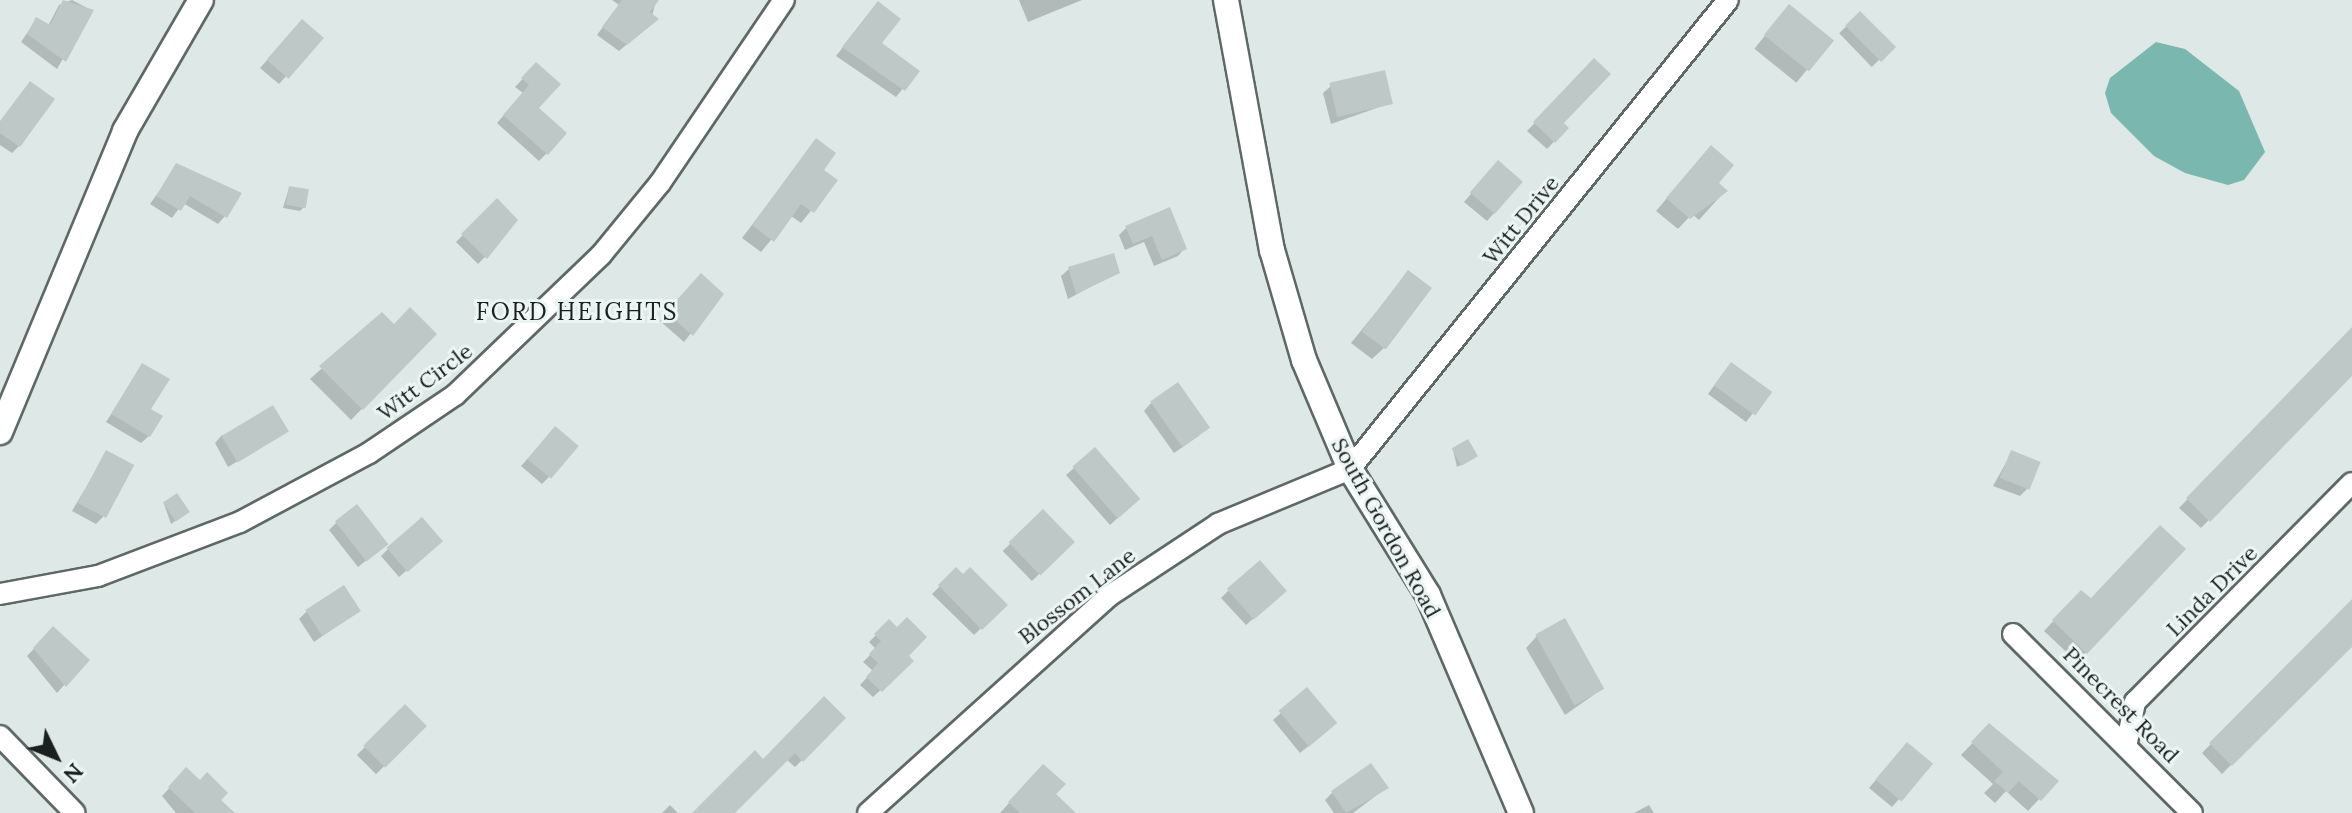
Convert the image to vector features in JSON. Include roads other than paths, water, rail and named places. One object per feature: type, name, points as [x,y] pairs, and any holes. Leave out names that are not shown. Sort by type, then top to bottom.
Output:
[{"type":"street","points":[[0,432],[125,131],[201,0]]},
{"type":"street","name":"Witt Circle","points":[[0,594],[98,576],[240,522],[369,453],[455,395],[601,255],[660,183],[784,0]]},
{"type":"street","name":"South Gordon Road","points":[[1226,0],[1272,250],[1304,360],[1350,469],[1428,595],[1521,813]]},
{"type":"street","name":"Witt Drive","points":[[1350,469],[1728,0]]},
{"type":"street","name":"Blossom Lane","points":[[868,813],[1109,596],[1218,524],[1350,469]]},
{"type":"street","name":"Linda Drive","points":[[2127,742],[2135,702],[2352,483]]},
{"type":"street","name":"Pinecrest Road","points":[[2013,634],[2127,742],[2192,813]]},
{"type":"street","points":[[0,736],[75,813]]},
{"type":"district","name":"FORD HEIGHTS","points":[[577,312]]}]
